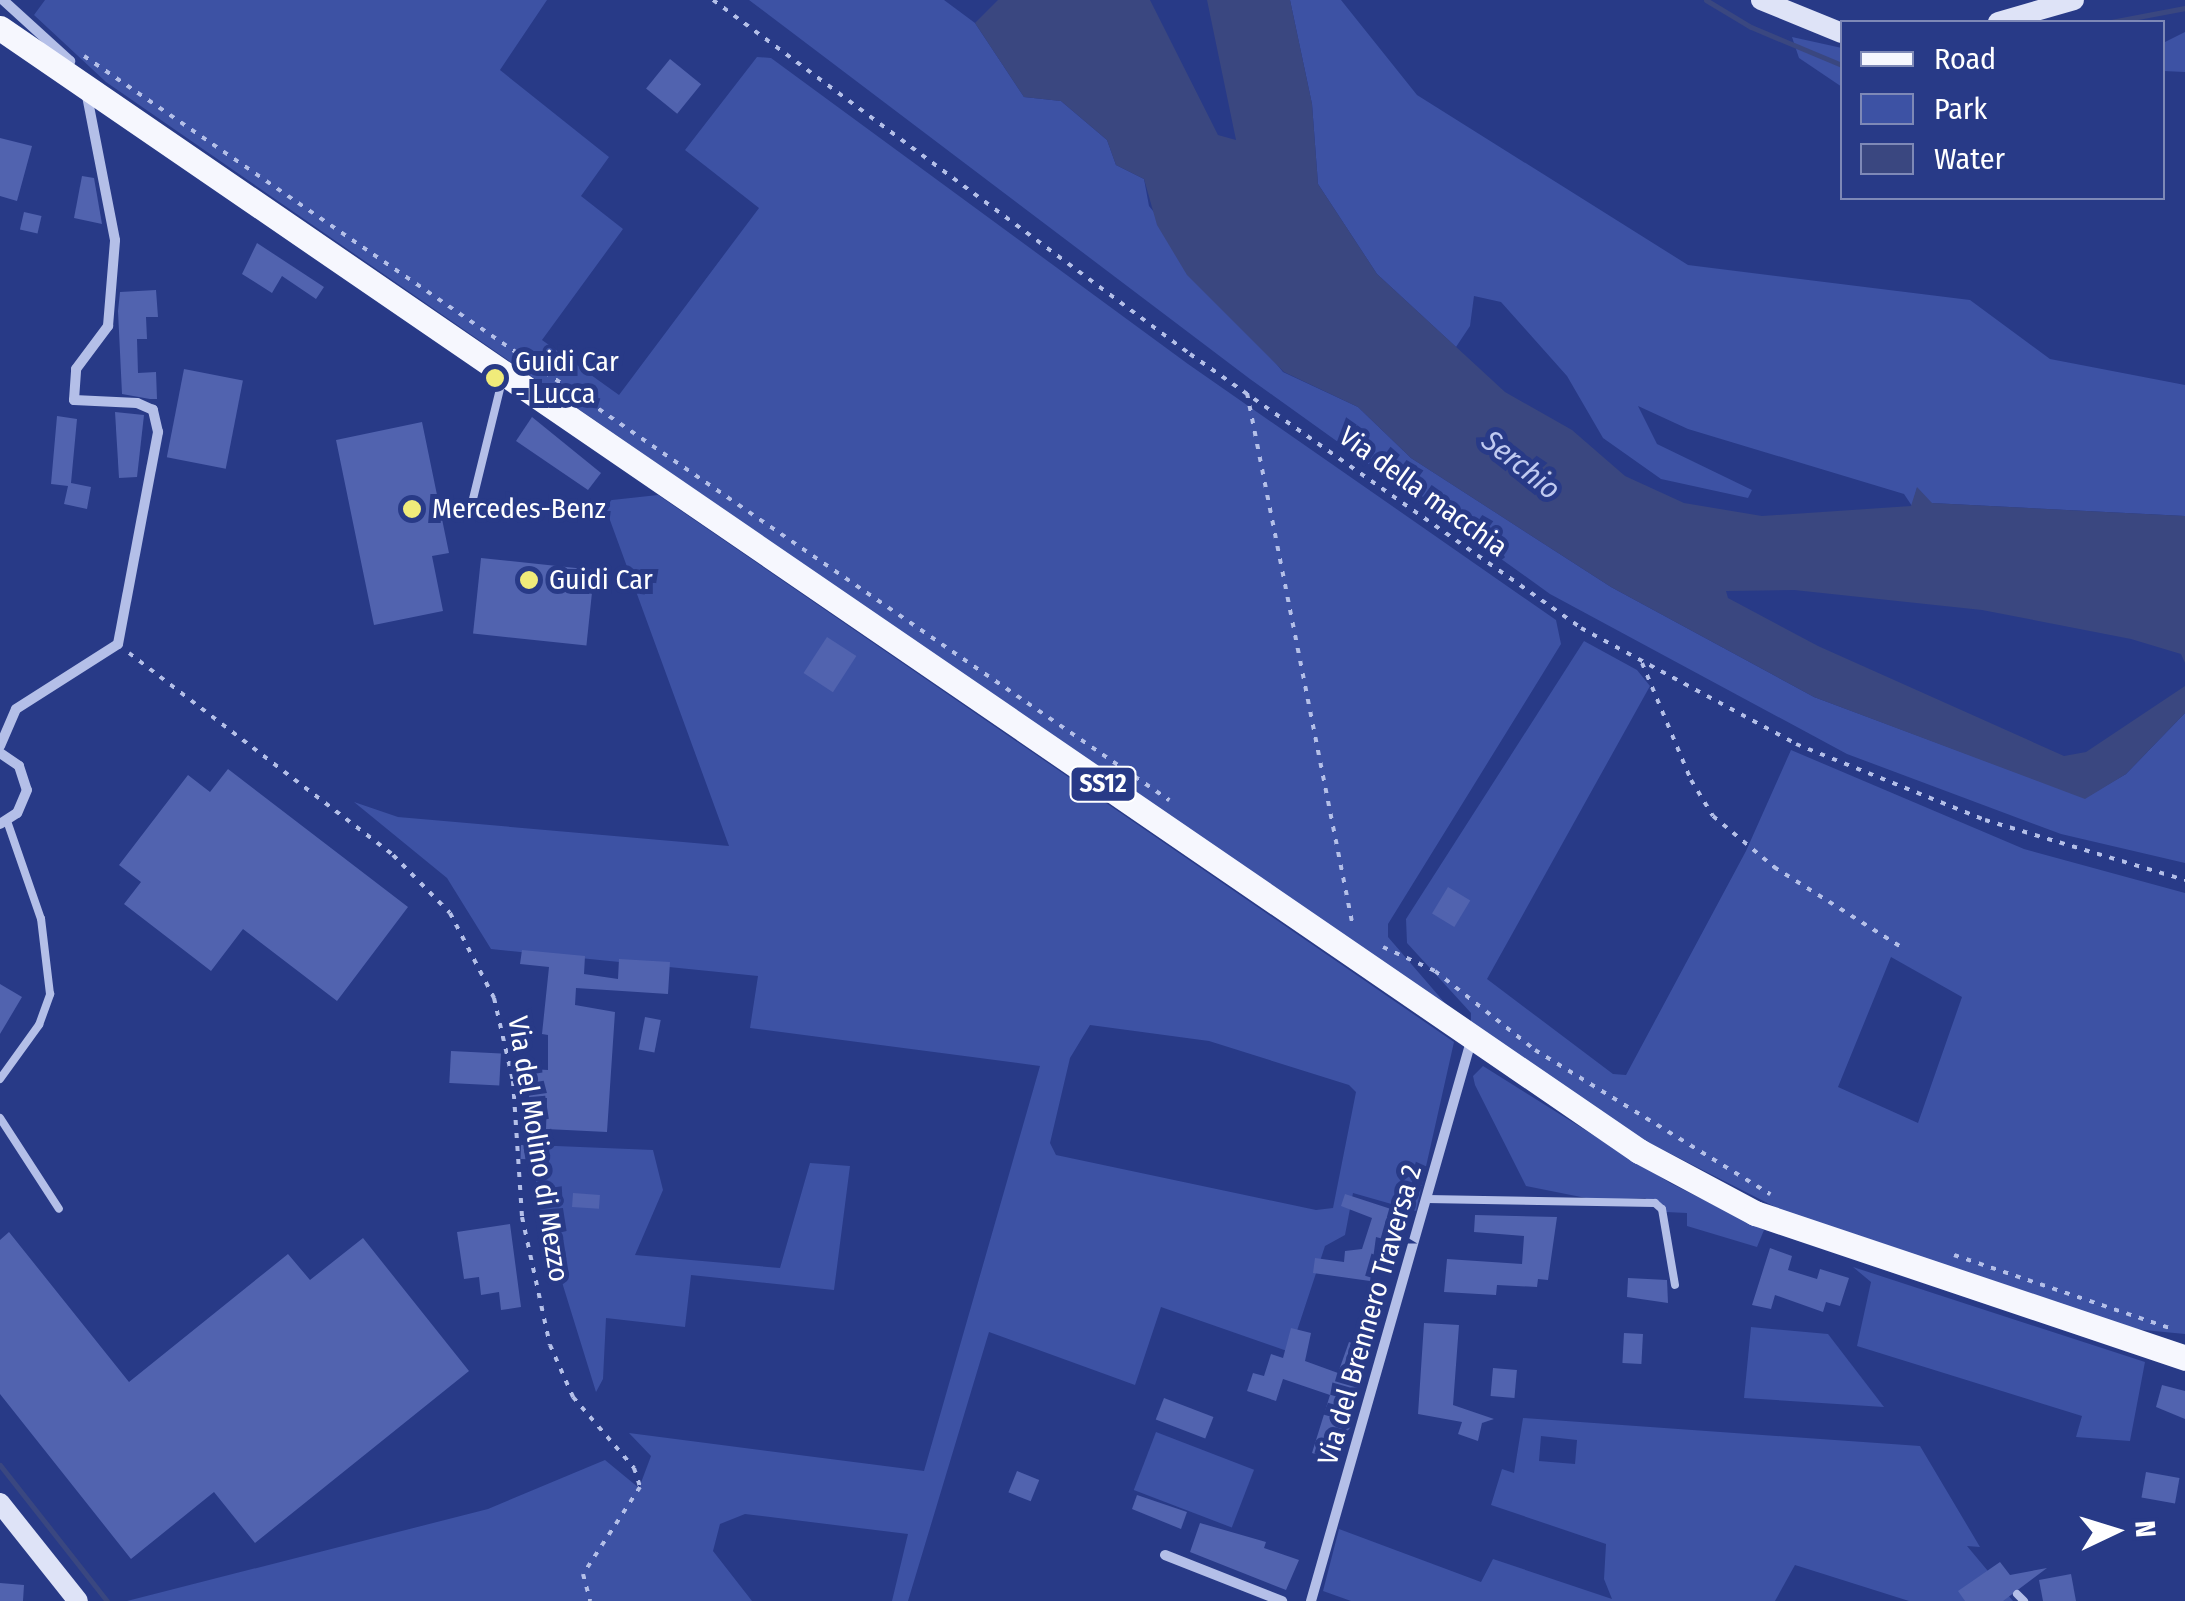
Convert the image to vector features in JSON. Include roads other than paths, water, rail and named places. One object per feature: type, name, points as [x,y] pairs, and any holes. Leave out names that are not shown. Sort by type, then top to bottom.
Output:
[{"type":"main road","points":[[1761,0],[1840,32]]},
{"type":"main road","points":[[2005,20],[2074,0]]},
{"type":"main road","name":"SS12","points":[[0,28],[76,70],[504,373],[1471,1041],[1639,1151],[1756,1214],[2185,1358]]},
{"type":"main road","points":[[0,1503],[78,1601]]},
{"type":"street","points":[[2,0],[76,70],[115,240],[108,326],[76,369],[74,400],[137,403],[153,410],[158,432],[118,644],[16,709],[0,750],[18,766],[27,790],[4,822]]},
{"type":"street","name":"Via del Brennero Traversa 2","points":[[1311,1601],[1471,1041]]},
{"type":"street","points":[[1164,1555],[1282,1601]]},
{"type":"lane","points":[[471,506],[504,373]]},
{"type":"lane","points":[[0,1079],[39,1025],[50,994],[41,919],[4,822]]},
{"type":"lane","points":[[0,1118],[59,1209]]},
{"type":"lane","points":[[1427,1199],[1655,1203],[1662,1208],[1675,1285]]},
{"type":"water","name":"Serchio","points":[[998,0],[1150,0],[1218,135],[1236,140],[1207,0],[1290,0],[1312,104],[1318,184],[1377,274],[1505,392],[1572,430],[1625,476],[1684,503],[1762,516],[1911,506],[1917,487],[1932,503],[2185,516],[2185,663],[2181,654],[2131,639],[1982,610],[1794,590],[1726,591],[1728,598],[1818,646],[2064,756],[2086,752],[2185,686],[2185,713],[2126,774],[2085,799],[1814,697],[1611,587],[1411,458],[1358,407],[1284,372],[1187,275],[1157,225],[1144,179],[1116,165],[1107,140],[1061,101],[1024,97],[975,23]]},
{"type":"waterway","points":[[1706,0],[1751,27],[1840,64]]},
{"type":"waterway","points":[[2122,20],[2185,8]]},
{"type":"waterway","points":[[0,1465],[107,1601]]},
{"type":"place","name":"Guidi Car - Lucca","points":[[495,378]]},
{"type":"place","name":"Mercedes-Benz","points":[[412,509]]},
{"type":"place","name":"Guidi Car","points":[[529,580]]}]
